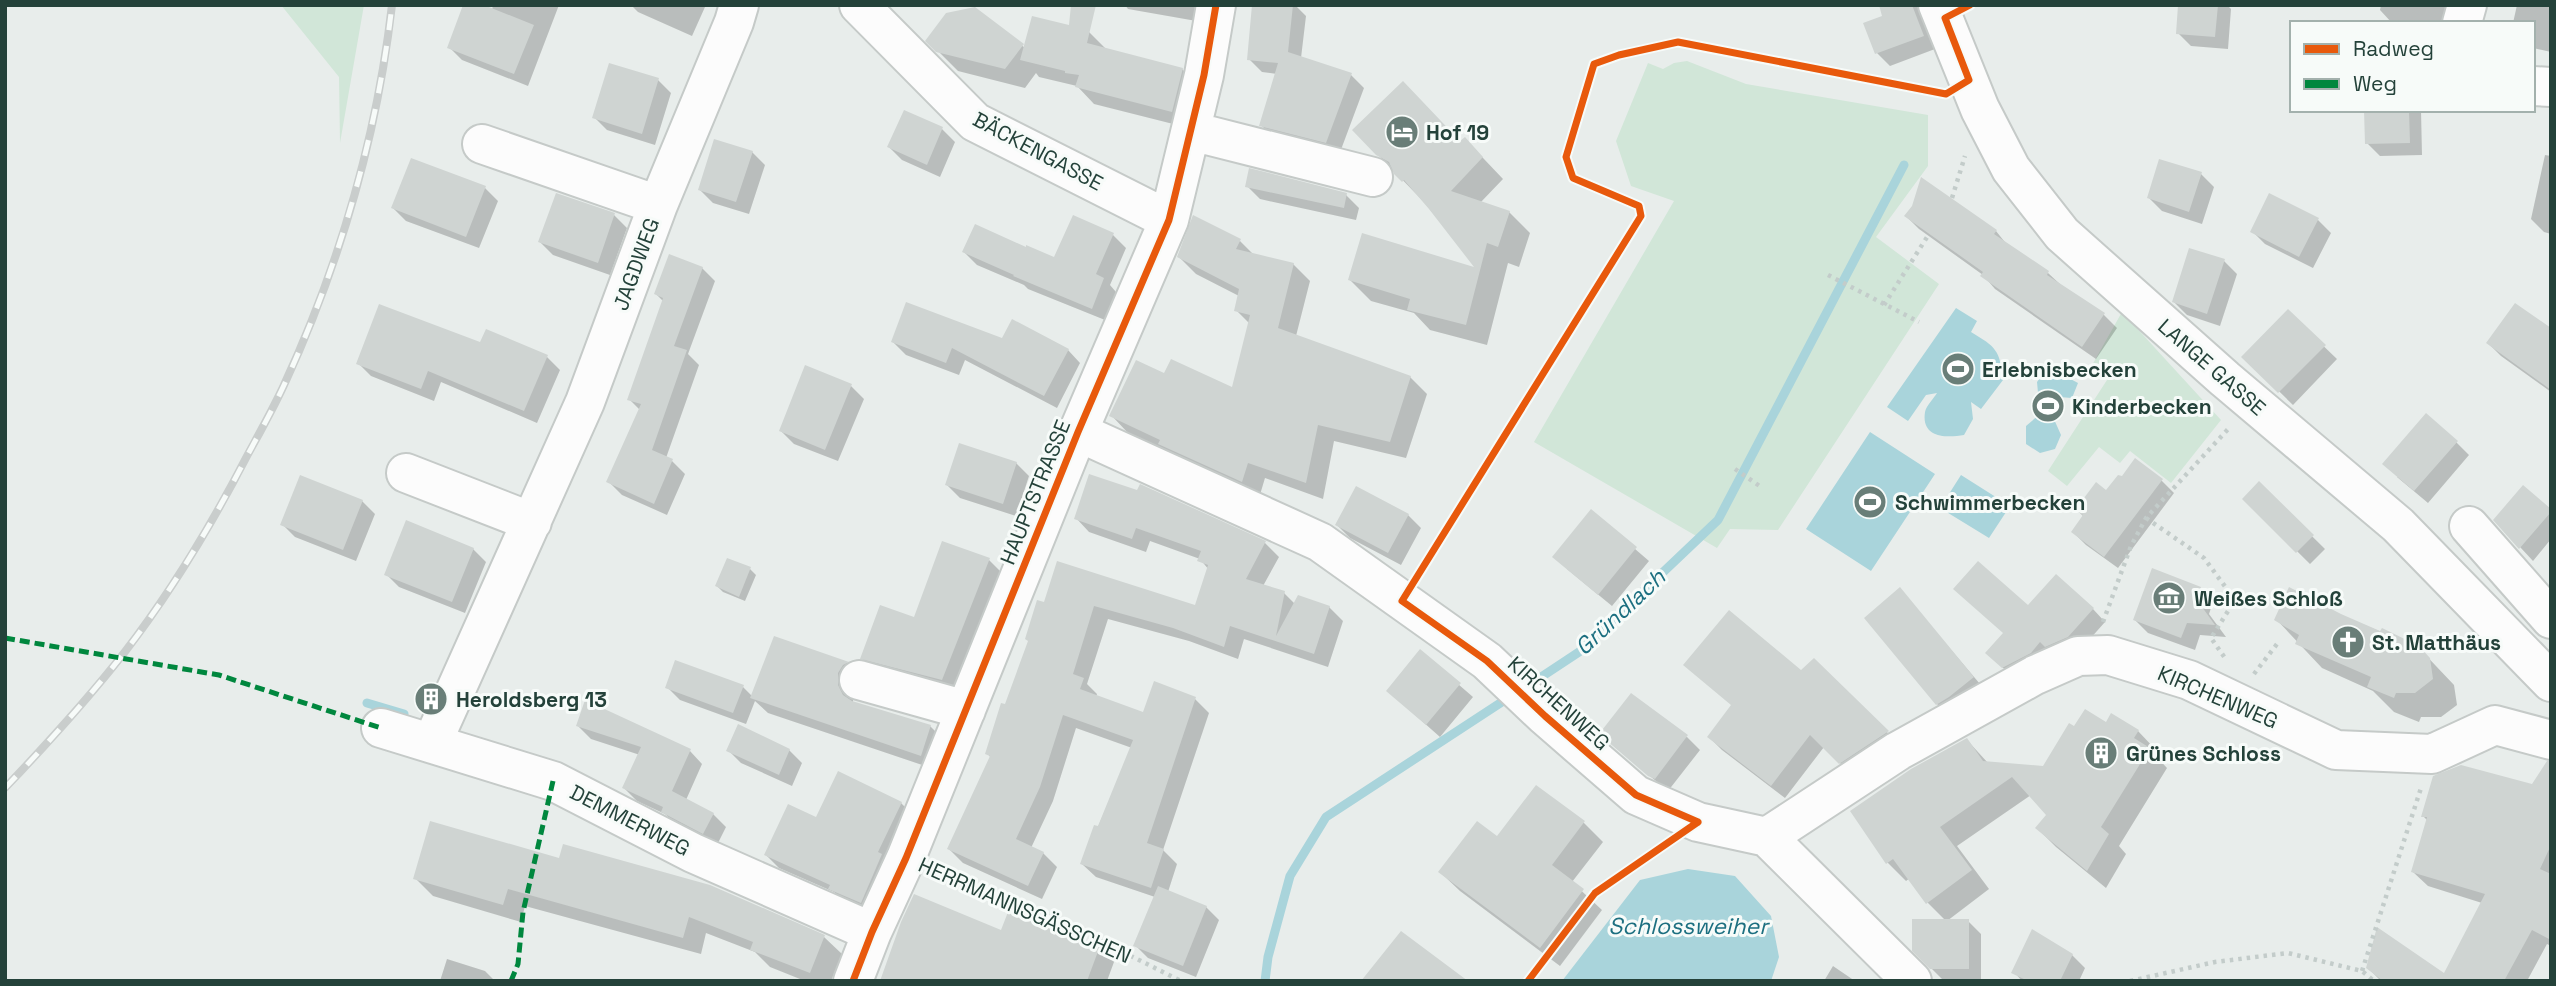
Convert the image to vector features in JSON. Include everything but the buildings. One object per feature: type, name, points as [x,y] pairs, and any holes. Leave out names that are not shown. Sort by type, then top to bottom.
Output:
[{"type":"street","name":"JAGDWEG","points":[[432,743],[585,402],[658,205],[739,5]]},
{"type":"street","name":"BÄCKENGASSE","points":[[859,5],[975,122],[1169,220]]},
{"type":"street","name":"HAUPTSTRASSE","points":[[853,981],[906,858],[1078,432],[1169,220],[1204,75],[1216,5]]},
{"type":"street","name":"LANGE GASSE","points":[[1951,10],[1980,108],[2011,169],[2062,234],[2225,379],[2398,525],[2551,682]]},
{"type":"street","points":[[1191,131],[1373,177]]},
{"type":"street","points":[[482,144],[658,205]]},
{"type":"street","name":"KIRCHENWEG","points":[[1078,432],[1320,542],[1488,661],[1545,716],[1636,795],[1698,822],[1767,838],[1898,751],[2035,675],[2078,656],[2108,655],[2189,680],[2336,750],[2432,754],[2495,725],[2551,740]]},
{"type":"street","points":[[407,472],[532,522]]},
{"type":"street","points":[[2469,526],[2551,619]]},
{"type":"street","points":[[859,680],[966,710]]},
{"type":"street","name":"DEMMERWEG","points":[[381,728],[553,781],[693,853],[872,932]]},
{"type":"street","points":[[1767,838],[1912,981]]},
{"type":"path","points":[[1884,304],[1929,234]]},
{"type":"path","points":[[1828,275],[1919,322]]},
{"type":"path","points":[[2104,618],[2131,545],[2146,518],[2234,422]]},
{"type":"path","points":[[1735,470],[1760,487]]},
{"type":"path","points":[[2146,518],[2204,558],[2235,600],[2211,638],[2225,659]]},
{"type":"path","points":[[2260,666],[2277,644]]},
{"type":"path","points":[[2362,971],[2432,754]]},
{"type":"path","points":[[2130,981],[2215,961],[2288,953],[2362,971],[2374,981]]},
{"type":"green space","points":[[281,5],[364,5],[340,143],[339,77]]},
{"type":"green space","points":[[1687,61],[1746,84],[1928,115],[1928,166],[1876,237],[1939,284],[1778,530],[1730,529],[1717,548],[1534,442],[1674,201],[1631,186],[1616,141],[1648,63],[1663,69],[1674,63]]},
{"type":"green space","points":[[2122,312],[2221,420],[2171,483],[2130,451],[2120,463],[2099,447],[2067,486],[2048,471],[2107,380],[2091,367]]},
{"type":"water","name":"Erlebnisbecken","points":[[1956,308],[1977,321],[1971,332],[1995,350],[2003,380],[1981,409],[1971,402],[1973,419],[1964,435],[1943,436],[1931,431],[1925,421],[1926,410],[1937,393],[1926,395],[1908,421],[1887,407]]},
{"type":"water","name":"Kinderbecken","points":[[2048,367],[2078,383],[2072,398],[2059,397],[2053,417],[2061,435],[2055,449],[2040,453],[2026,444],[2026,426],[2040,414],[2037,382]]},
{"type":"water","name":"Schwimmerbecken","points":[[1870,432],[1935,474],[1871,571],[1806,529]]},
{"type":"water","points":[[1961,475],[2010,506],[1989,538],[1940,508]]},
{"type":"water","name":"Schlossweiher","points":[[1688,869],[1735,876],[1771,916],[1779,957],[1771,981],[1562,981],[1640,880]]},
{"type":"waterway","name":"Gründlach","points":[[1526,687],[1579,652],[1718,520],[1904,165]]},
{"type":"waterway","name":"Gründlach","points":[[1265,981],[1268,957],[1290,876],[1326,817],[1511,696]]},
{"type":"waterway","points":[[367,703],[404,714]]},
{"type":"railway","points":[[5,788],[96,688],[158,606],[205,532],[275,403],[322,294],[353,200],[377,103],[392,5]]},
{"type":"marked path","points":[[5,638],[219,675],[381,728]]},
{"type":"marked path","points":[[511,981],[518,964],[523,912],[553,781]]},
{"type":"cycle path","points":[[853,981],[906,858],[1078,432],[1169,220],[1204,75],[1216,5]]},
{"type":"cycle path","points":[[1698,822],[1636,795],[1545,716],[1487,661],[1402,601],[1641,216],[1639,206],[1573,178],[1566,157],[1594,64],[1619,55],[1678,42],[1946,94],[1969,80],[1945,18],[1970,5]]},
{"type":"cycle path","points":[[1528,981],[1595,893],[1698,822]]},
{"type":"place","name":"Hof 19","points":[[1402,132]]},
{"type":"place","name":"Erlebnisbecken","points":[[1958,369]]},
{"type":"place","name":"Kinderbecken","points":[[2048,406]]},
{"type":"place","name":"Schwimmerbecken","points":[[1870,502]]},
{"type":"place","name":"Weißes Schloß","points":[[2169,598]]},
{"type":"place","name":"St. Matthäus","points":[[2348,642]]},
{"type":"place","name":"Heroldsberg 13","points":[[431,699]]},
{"type":"place","name":"Grünes Schloss","points":[[2101,753]]}]
